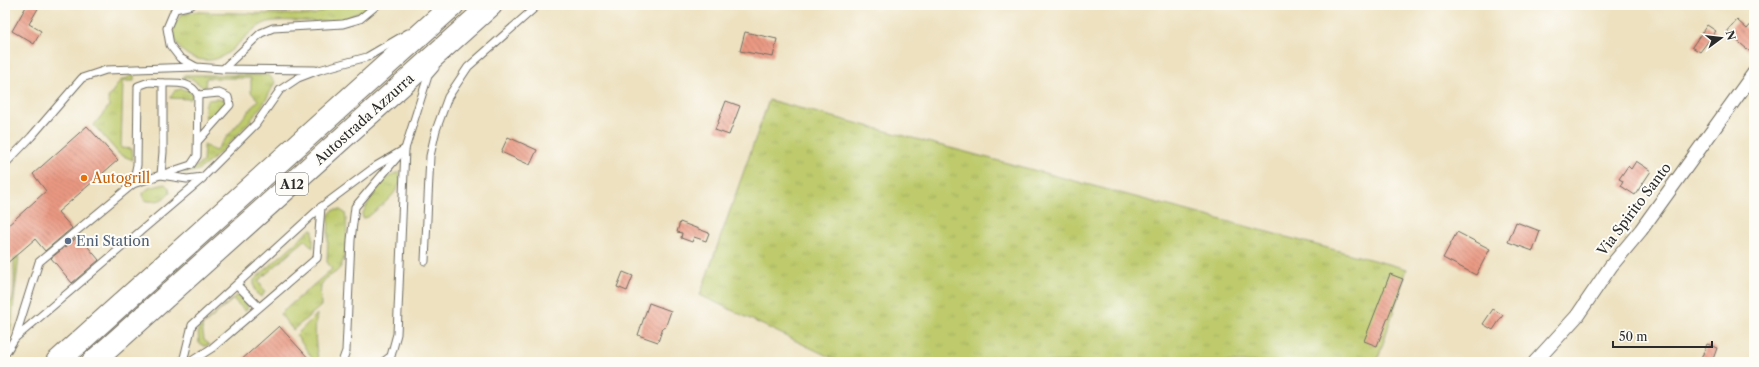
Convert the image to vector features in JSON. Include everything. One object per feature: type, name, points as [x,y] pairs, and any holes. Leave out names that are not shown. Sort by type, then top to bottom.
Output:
[{"type":"highway","name":"Autostrada Azzurra","points":[[93,362],[491,5]]},
{"type":"highway","name":"Autostrada Azzurra","points":[[57,362],[451,7]]},
{"type":"street","name":"Via Spirito Santo","points":[[1535,362],[1577,316],[1611,266],[1641,230],[1754,73]]},
{"type":"lane","points":[[192,5],[175,7],[166,28],[170,45],[180,58],[196,67]]},
{"type":"lane","points":[[268,5],[310,7],[314,5]]},
{"type":"lane","points":[[223,69],[261,33],[273,28],[343,24],[360,19],[377,5]]},
{"type":"lane","points":[[425,261],[430,156],[436,130],[448,98],[468,67],[538,5]]},
{"type":"lane","points":[[15,338],[203,178],[256,124],[280,90],[298,78],[319,70],[367,57],[451,7]]},
{"type":"lane","points":[[443,58],[472,22]]},
{"type":"lane","points":[[383,362],[391,356],[397,334],[405,148],[428,76],[438,64]]},
{"type":"lane","points":[[5,163],[31,137],[82,78],[106,70],[196,67],[223,69],[319,70]]},
{"type":"lane","points":[[5,354],[15,338],[39,262],[133,184],[191,166],[197,156],[198,141],[198,95],[195,89],[184,83],[149,82],[138,86],[137,165],[133,184]]},
{"type":"lane","points":[[161,175],[163,152],[163,83]]},
{"type":"lane","points":[[198,95],[219,93],[228,97],[230,104],[198,141]]},
{"type":"lane","points":[[183,362],[192,325],[321,207],[376,166],[405,148]]},
{"type":"lane","points":[[342,362],[346,351],[350,240],[355,206],[405,148]]},
{"type":"lane","points":[[161,175],[187,180],[203,178]]},
{"type":"lane","points":[[190,362],[212,348],[317,258],[321,207]]},
{"type":"lane","points":[[237,285],[259,307]]},
{"type":"green space","points":[[332,5],[371,5],[349,17],[337,20],[273,21],[262,24],[227,54],[217,59],[205,60],[192,57],[183,52],[176,40],[173,26],[182,14],[197,12],[313,15],[330,8]]},
{"type":"green space","points":[[134,75],[134,81],[123,81],[121,148],[132,149],[133,160],[119,154],[94,125],[109,106],[108,98],[120,81]]},
{"type":"green space","points":[[184,75],[269,75],[275,82],[268,96],[254,116],[236,137],[216,156],[198,170],[188,172],[183,172],[203,162],[204,145],[215,151],[258,100],[251,92],[251,78],[206,78],[205,89],[192,79],[184,78]]},
{"type":"green space","points":[[181,89],[190,91],[192,95],[191,99],[170,98],[174,91]]},
{"type":"green space","points":[[208,100],[225,100],[226,104],[210,122],[206,122],[205,106]]},
{"type":"green space","points":[[769,100],[1407,269],[1377,362],[840,362],[700,295]]},
{"type":"green space","points":[[399,172],[399,185],[396,191],[385,203],[368,217],[363,218],[362,215],[368,203],[377,190],[387,179]]},
{"type":"green space","points":[[165,184],[169,188],[170,193],[167,196],[158,201],[144,200],[143,193],[149,188]]},
{"type":"green space","points":[[334,210],[340,210],[345,213],[346,219],[347,233],[342,263],[340,268],[322,284],[321,306],[293,330],[280,314],[332,269],[327,262],[329,214]]},
{"type":"green space","points":[[311,229],[313,230],[313,248],[305,240],[258,281],[265,291],[262,297],[257,294],[254,288],[254,280]]},
{"type":"green space","points":[[19,256],[11,326],[9,334],[5,336],[5,314],[13,297],[14,259]]},
{"type":"green space","points":[[236,296],[242,297],[245,300],[248,308],[247,310],[245,311],[233,299],[202,326],[204,340],[210,345],[204,346],[199,343],[198,329]]},
{"type":"green space","points":[[317,314],[315,338],[319,362],[315,362],[296,335]]},
{"type":"building","points":[[27,5],[40,5],[29,24],[41,31],[34,44],[12,31]]},
{"type":"building","points":[[1737,20],[1747,29],[1754,21],[1754,55],[1727,32]]},
{"type":"building","points":[[1707,25],[1716,31],[1700,52],[1692,47]]},
{"type":"building","points":[[745,32],[777,39],[773,57],[740,51]]},
{"type":"building","points":[[726,101],[740,106],[729,135],[715,130]]},
{"type":"building","points":[[87,126],[118,160],[58,212],[72,228],[45,251],[35,239],[5,265],[5,228],[46,191],[33,174]]},
{"type":"building","points":[[508,137],[537,150],[530,165],[501,152]]},
{"type":"building","points":[[1636,161],[1651,171],[1635,195],[1621,186],[1623,181],[1619,179],[1628,166],[1631,169]]},
{"type":"building","points":[[680,222],[709,233],[706,241],[694,237],[692,242],[681,238],[682,233],[677,232]]},
{"type":"building","points":[[1516,222],[1540,231],[1533,251],[1508,242]]},
{"type":"building","points":[[1457,232],[1490,249],[1476,275],[1443,258]]},
{"type":"building","points":[[79,236],[99,260],[72,283],[51,258]]},
{"type":"building","points":[[623,272],[633,276],[627,291],[617,287]]},
{"type":"building","points":[[1390,274],[1403,279],[1377,346],[1364,341]]},
{"type":"building","points":[[649,303],[671,311],[658,342],[638,335]]},
{"type":"building","points":[[1493,309],[1503,315],[1493,330],[1483,324]]},
{"type":"building","points":[[279,326],[312,362],[239,362]]},
{"type":"building","points":[[1707,344],[1717,348],[1712,362],[1701,359]]},
{"type":"place","name":"Autogrill","points":[[84,178]]},
{"type":"place","name":"Eni Station","points":[[68,241]]}]
